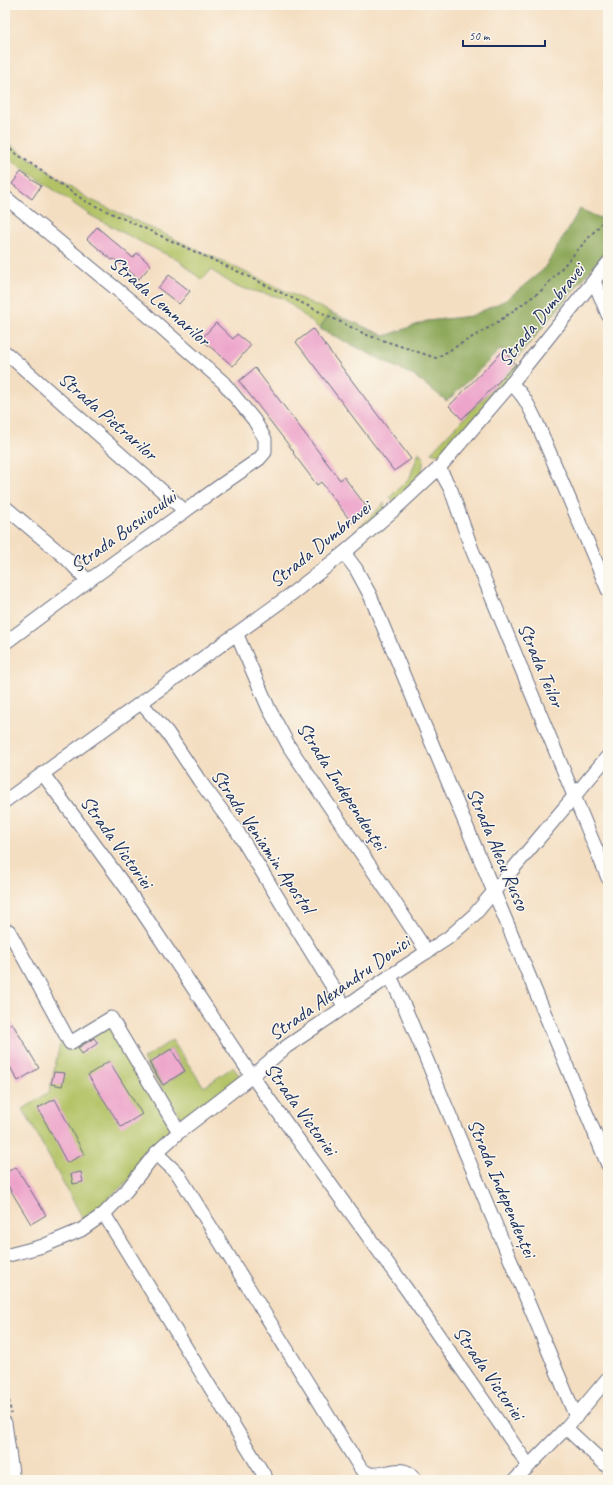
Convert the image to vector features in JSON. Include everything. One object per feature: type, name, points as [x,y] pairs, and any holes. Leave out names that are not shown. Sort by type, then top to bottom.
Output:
[{"type":"street","name":"Strada Lemnarilor","points":[[5,197],[142,310],[223,382],[254,420],[265,439],[265,452]]},
{"type":"street","name":"Strada Dumbravei","points":[[5,801],[237,634],[344,553],[439,468],[511,384],[608,263]]},
{"type":"street","points":[[594,281],[608,315]]},
{"type":"street","name":"Strada Pietrarilor","points":[[5,352],[185,511]]},
{"type":"street","points":[[511,384],[524,398],[537,423],[608,590]]},
{"type":"street","name":"Strada Busuiocului","points":[[5,643],[88,581],[259,459],[265,452]]},
{"type":"street","name":"Strada Teilor","points":[[439,468],[451,490],[470,547],[608,878]]},
{"type":"street","points":[[5,507],[66,558],[88,581]]},
{"type":"street","name":"Strada Alecu Russo","points":[[344,553],[356,569],[370,595],[608,1165]]},
{"type":"street","name":"Strada Independenţei","points":[[237,634],[269,709],[290,748],[427,952]]},
{"type":"street","name":"Strada Veniamin Apostol","points":[[141,703],[168,732],[199,780],[237,831],[345,1007]]},
{"type":"street","name":"Strada Alexandru Donici","points":[[5,1256],[43,1246],[81,1230],[104,1214],[126,1191],[156,1153],[179,1132],[252,1076],[286,1047],[448,938],[470,919],[494,892],[608,756]]},
{"type":"street","name":"Strada Victoriei","points":[[43,774],[127,889],[252,1076],[407,1290],[529,1466]]},
{"type":"street","points":[[9,931],[70,1043],[111,1018],[179,1132]]},
{"type":"street","name":"Strada Independenței","points":[[390,976],[576,1417]]},
{"type":"street","points":[[156,1153],[178,1174],[361,1469],[370,1474],[402,1471],[412,1475],[415,1480]]},
{"type":"street","points":[[104,1214],[267,1480]]},
{"type":"street","points":[[515,1480],[566,1428],[608,1378]]},
{"type":"street","points":[[5,1423],[13,1480]]},
{"type":"street","points":[[566,1428],[608,1467]]},
{"type":"path","points":[[5,146],[85,201],[239,272],[367,336],[436,358],[496,324],[542,290],[608,216]]},
{"type":"path","points":[[5,1074],[10,1083]]},
{"type":"green space","points":[[5,141],[87,198],[330,312],[320,329],[283,298],[237,287],[211,270],[202,280],[178,260],[90,215],[5,156]]},
{"type":"green space","points":[[580,209],[600,218],[608,209],[608,249],[514,362],[501,349],[447,401],[414,376],[320,329],[330,312],[385,336],[427,321],[471,316],[506,300],[543,270]]},
{"type":"green space","points":[[516,364],[520,367],[449,448],[439,454],[431,452]]},
{"type":"green space","points":[[419,452],[424,459],[421,477],[394,502],[390,497],[410,477]]},
{"type":"green space","points":[[384,503],[385,510],[349,542],[347,540]]},
{"type":"green space","points":[[109,1023],[171,1127],[130,1179],[80,1223],[82,1217],[23,1109],[49,1093],[61,1039],[67,1051]]},
{"type":"green space","points":[[172,1040],[204,1087],[233,1067],[242,1079],[185,1123],[143,1059]],"holes":[[[171,1049],[185,1071],[163,1085],[149,1064]]]},
{"type":"building","points":[[21,172],[41,186],[32,199],[12,184]]},
{"type":"building","points":[[97,227],[133,258],[137,253],[151,265],[139,279],[114,259],[112,260],[87,239]]},
{"type":"building","points":[[169,275],[190,291],[179,304],[158,288]]},
{"type":"building","points":[[216,323],[233,339],[237,334],[251,345],[233,366],[201,339]]},
{"type":"building","points":[[313,329],[411,459],[394,471],[296,342]]},
{"type":"building","points":[[503,351],[516,364],[462,419],[449,406]]},
{"type":"building","points":[[255,368],[340,480],[344,477],[369,510],[352,523],[321,482],[317,485],[293,453],[294,452],[239,381]]},
{"type":"building","points":[[12,1023],[39,1068],[18,1081],[5,1058],[5,1027]]},
{"type":"building","points":[[94,1038],[98,1043],[82,1054],[78,1048]]},
{"type":"building","points":[[171,1049],[185,1071],[163,1085],[149,1063]]},
{"type":"building","points":[[109,1061],[142,1114],[121,1127],[88,1075]]},
{"type":"building","points":[[54,1072],[65,1073],[62,1086],[51,1084]]},
{"type":"building","points":[[55,1099],[84,1154],[67,1163],[38,1108]]},
{"type":"building","points":[[16,1167],[46,1215],[31,1224],[5,1181],[5,1173]]},
{"type":"building","points":[[81,1172],[83,1182],[73,1184],[71,1174]]}]
